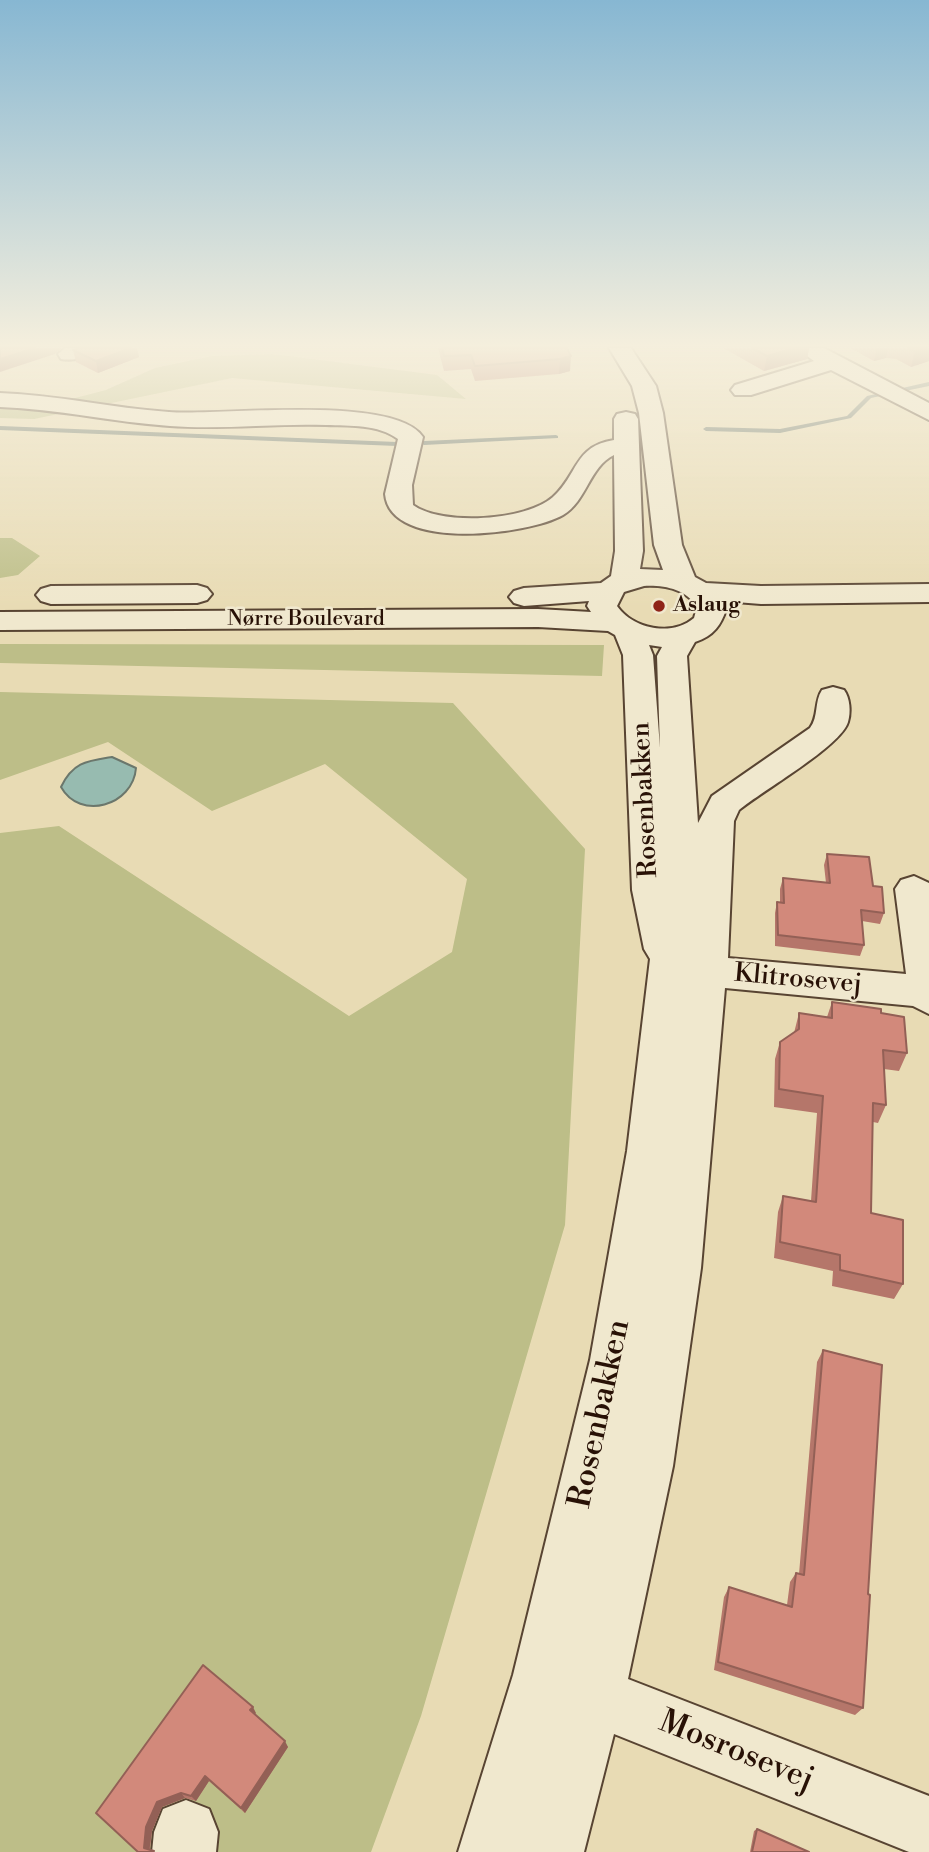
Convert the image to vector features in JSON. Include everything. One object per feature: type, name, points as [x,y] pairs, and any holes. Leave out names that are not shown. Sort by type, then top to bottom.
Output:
[{"type":"street","points":[[408,434],[411,437],[396,495],[401,509],[414,519],[439,525],[485,524],[537,517],[557,508],[600,450],[611,446],[626,446]]},
{"type":"street","points":[[616,586],[629,551],[626,434]]},
{"type":"street","points":[[654,434],[668,545],[692,586],[712,607],[695,629]]},
{"type":"street","name":"Nørre Boulevard","points":[[0,597],[120,593],[528,597],[616,586],[652,577],[692,586]]},
{"type":"street","name":"Rosenbakken","points":[[616,586],[602,606],[621,627],[638,655],[651,890],[687,970]]},
{"type":"street","points":[[692,586],[761,596],[929,593]]},
{"type":"street","points":[[695,629],[745,618],[929,616]]},
{"type":"street","name":"Nørre Boulevard","points":[[0,621],[538,618],[621,627],[655,638],[695,629]]},
{"type":"street","name":"Rosenbakken","points":[[490,1852],[569,1686],[615,1360],[649,1151],[687,970],[672,656],[695,629]]},
{"type":"street","points":[[687,970],[716,821],[724,804],[821,735],[832,722],[833,697]]},
{"type":"street","points":[[914,889],[929,998]]},
{"type":"street","name":"Klitrosevej","points":[[687,970],[929,992]]},
{"type":"street","points":[[551,1852],[569,1686]]},
{"type":"street","name":"Mosrosevej","points":[[569,1686],[929,1828]]},
{"type":"street","points":[[928,1852],[929,1836]]},
{"type":"green space","points":[[0,538],[12,538],[40,556],[18,575],[0,578]]},
{"type":"green space","points":[[0,644],[604,645],[602,676],[0,663]]},
{"type":"green space","points":[[0,692],[453,703],[585,849],[565,1225],[421,1716],[371,1852],[0,1852],[0,833],[59,826],[349,1016],[452,952],[467,879],[325,764],[212,811],[108,742],[0,780]]},
{"type":"water","points":[[112,757],[136,768],[133,781],[126,792],[116,800],[92,806],[80,804],[70,798],[61,787],[71,772],[82,764]]},
{"type":"building","points":[[827,854],[869,857],[873,886],[882,887],[884,913],[861,910],[864,945],[778,935],[777,902],[784,903],[783,878],[830,883]]},
{"type":"building","points":[[832,1002],[881,1009],[881,1013],[904,1017],[907,1053],[883,1050],[886,1105],[873,1103],[871,1213],[903,1220],[903,1284],[840,1270],[840,1255],[780,1242],[783,1196],[816,1202],[823,1096],[779,1089],[780,1042],[799,1029],[799,1013],[832,1018]]},
{"type":"building","points":[[823,1350],[882,1365],[863,1708],[718,1662],[729,1587],[792,1607],[796,1573],[804,1575]]},
{"type":"building","points":[[203,1665],[253,1707],[250,1710],[285,1741],[241,1808],[205,1776],[191,1796],[181,1793],[157,1802],[146,1827],[144,1848],[154,1851],[138,1852],[96,1813]]},
{"type":"building","points":[[757,1829],[809,1852],[752,1852]]},
{"type":"waterway","points":[[159,434],[397,444]]},
{"type":"waterway","points":[[424,443],[556,437]]},
{"type":"place","name":"Aslaug","points":[[659,606]]}]
